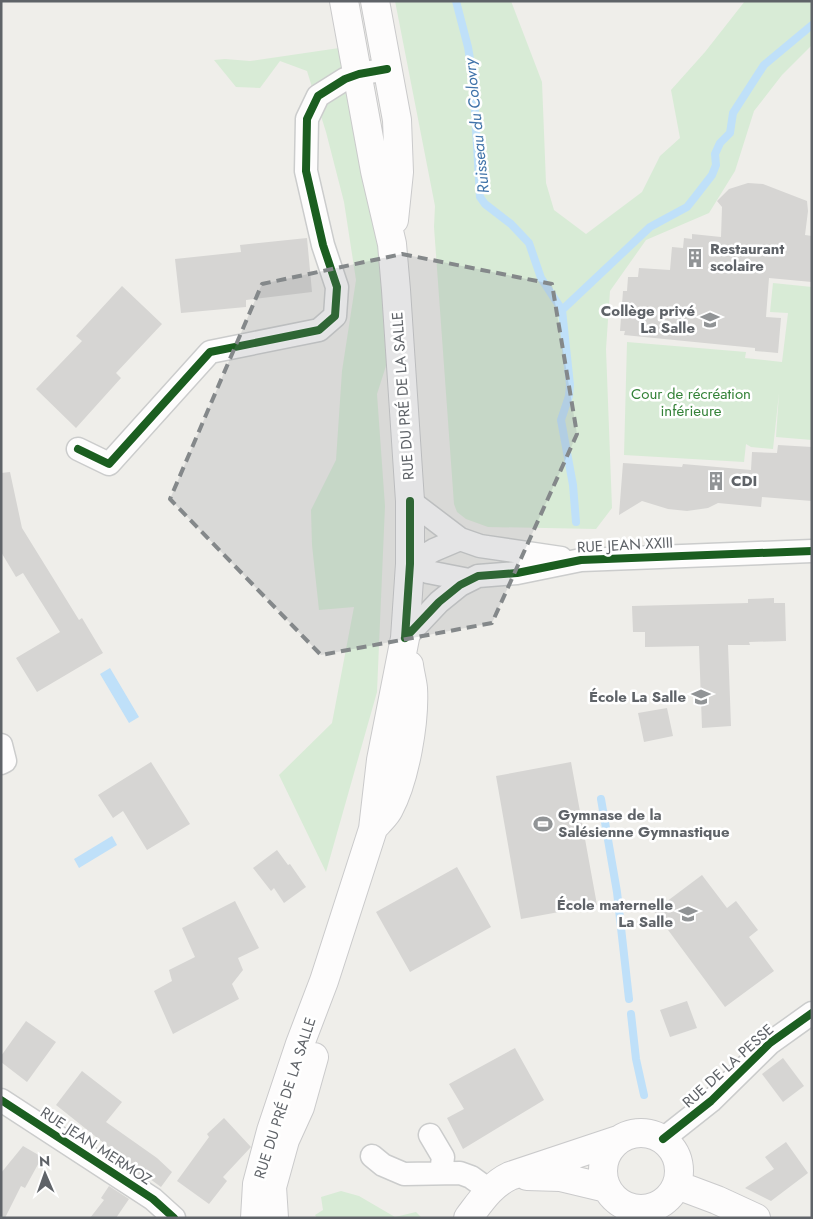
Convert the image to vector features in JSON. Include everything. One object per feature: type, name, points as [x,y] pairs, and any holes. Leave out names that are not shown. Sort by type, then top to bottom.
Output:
[{"type":"main road","name":"RUE DU PRÉ DE LA SALLE","points":[[255,1218],[257,1184],[271,1131],[300,1044],[324,981],[372,829],[381,760],[405,638],[410,564],[410,502],[392,244],[375,171],[359,74],[344,1]]},
{"type":"main road","name":"RUE DU PRÉ DE LA SALLE","points":[[375,1],[397,120],[399,172],[392,244]]},
{"type":"main road","name":"RUE DU PRÉ DE LA SALLE","points":[[274,1218],[272,1187],[285,1140],[300,1107],[318,1044],[324,981]]},
{"type":"main road","points":[[468,1218],[500,1183],[634,1133],[649,1133],[664,1140],[675,1152],[680,1168],[677,1185],[667,1199],[653,1208],[636,1213],[618,1202],[606,1188],[602,1170],[607,1153],[618,1140]]},
{"type":"main road","points":[[500,1183],[560,1177],[606,1188]]},
{"type":"main road","points":[[677,1185],[717,1200],[756,1218]]},
{"type":"street","points":[[78,449],[108,464],[210,352],[319,330],[335,316],[337,287],[323,245],[306,171],[307,119],[318,96],[345,79],[359,74],[387,69]]},
{"type":"street","name":"RUE JEAN XXIII","points":[[410,502],[460,539],[480,546],[517,553],[581,560],[812,551]]},
{"type":"street","points":[[410,564],[434,550],[460,539]]},
{"type":"street","name":"RUE JEAN XXIII","points":[[405,638],[439,602],[469,580],[478,576],[517,573],[581,560]]},
{"type":"street","name":"RUE JEAN XXIII","points":[[410,564],[428,572],[469,580]]},
{"type":"street","points":[[1,745],[4,761],[1,763]]},
{"type":"street","name":"RUE DE LA PESSE","points":[[664,1140],[706,1106],[770,1043],[812,1013]]},
{"type":"street","name":"RUE JEAN MERMOZ","points":[[1,1100],[153,1199],[174,1218]]},
{"type":"street","points":[[430,1135],[443,1157],[441,1173]]},
{"type":"street","points":[[372,1156],[383,1165],[404,1174],[460,1173],[500,1183]]},
{"type":"highlighted area","points":[[402,254],[552,284],[577,434],[492,623],[321,655],[170,499],[262,284]]},
{"type":"green space","points":[[395,1],[511,1],[542,82],[546,183],[554,210],[586,234],[642,192],[660,156],[680,138],[671,90],[705,52],[745,1],[812,1],[812,45],[782,75],[754,111],[735,171],[709,213],[646,240],[610,291],[606,349],[612,508],[596,529],[488,527],[466,519],[457,512],[454,504],[434,227],[435,206]]},
{"type":"green space","points":[[346,47],[366,123],[393,344],[377,394],[385,506],[377,692],[326,872],[279,775],[332,723],[354,607],[319,610],[312,545],[311,510],[336,460],[342,371],[356,280],[344,202],[326,132],[307,71],[280,61],[260,88],[236,87],[214,60],[250,61]]},
{"type":"green space","name":"Cour de récréation inférieure","points":[[773,283],[812,287],[812,440],[776,437],[779,393],[773,449],[751,447],[746,444],[744,462],[624,455],[627,342],[746,352],[745,358],[782,362],[788,313],[770,312]]},
{"type":"green space","points":[[341,1191],[359,1196],[395,1217],[416,1212],[422,1218],[317,1218],[315,1215],[323,1210],[321,1197]]},
{"type":"water","points":[[110,668],[139,717],[129,723],[100,674]]},
{"type":"water","points":[[112,836],[117,845],[79,868],[74,859]]},
{"type":"building","points":[[748,183],[763,184],[807,201],[808,211],[805,235],[812,236],[812,282],[769,278],[766,317],[781,318],[778,353],[755,351],[755,348],[624,335],[625,331],[620,331],[623,291],[627,291],[628,277],[638,277],[639,268],[670,270],[672,247],[683,248],[684,238],[692,239],[692,234],[721,237],[722,207],[717,201],[729,189]]},
{"type":"building","points":[[307,238],[312,292],[246,300],[246,307],[181,313],[175,259],[241,252],[240,245]]},
{"type":"building","points":[[122,286],[162,324],[116,373],[121,378],[76,428],[36,389],[82,341],[76,336]]},
{"type":"building","points":[[778,445],[812,447],[812,501],[762,497],[761,507],[718,503],[708,508],[687,511],[668,509],[642,501],[619,515],[623,463],[682,467],[683,464],[751,470],[752,452],[777,453]]},
{"type":"building","points":[[10,472],[22,528],[79,620],[82,618],[103,653],[37,692],[16,658],[60,632],[23,573],[16,577],[1,552],[1,473]]},
{"type":"building","points":[[774,598],[774,603],[785,603],[786,641],[749,642],[750,645],[728,645],[731,726],[702,728],[699,646],[645,647],[645,632],[633,632],[632,606],[748,603],[748,599]]},
{"type":"building","points":[[667,708],[673,736],[644,742],[638,713]]},
{"type":"building","points":[[151,762],[190,824],[147,850],[123,811],[113,818],[98,795]]},
{"type":"building","name":"Gymnase de la Salésienne Gymnastique","points":[[571,762],[597,905],[521,919],[496,776]]},
{"type":"building","points":[[277,850],[288,865],[290,864],[306,887],[284,903],[274,888],[271,891],[253,868]]},
{"type":"building","points":[[457,867],[491,927],[410,972],[376,912]]},
{"type":"building","points":[[702,875],[727,908],[736,901],[758,930],[749,937],[774,971],[725,1007],[654,911]]},
{"type":"building","points":[[235,901],[259,948],[238,958],[243,970],[232,984],[239,999],[173,1034],[154,991],[172,981],[169,970],[195,957],[182,928]]},
{"type":"building","points":[[687,1001],[697,1028],[670,1037],[660,1010]]},
{"type":"building","points":[[26,1021],[56,1042],[27,1082],[1,1062],[1,1056]]},
{"type":"building","points":[[515,1048],[544,1100],[463,1149],[447,1118],[464,1109],[449,1084]]},
{"type":"building","points":[[783,1058],[804,1086],[783,1102],[762,1074]]},
{"type":"building","points":[[82,1071],[122,1102],[106,1122],[157,1158],[172,1172],[161,1187],[124,1164],[126,1162],[115,1152],[56,1105]]},
{"type":"building","points":[[224,1118],[251,1147],[223,1177],[227,1181],[209,1204],[177,1181],[209,1137],[207,1134]]},
{"type":"building","points":[[786,1142],[808,1173],[771,1201],[745,1188],[774,1169],[765,1157]]},
{"type":"building","points":[[23,1146],[42,1157],[25,1188],[21,1186],[5,1218],[1,1218],[1,1173]]},
{"type":"building","points":[[109,1186],[129,1199],[116,1218],[90,1218],[104,1200],[101,1198]]},
{"type":"waterway","name":"Ruisseau du Colovry","points":[[456,1],[468,47],[473,77],[480,197],[485,204],[511,224],[529,243],[541,278],[562,310],[570,385],[569,396],[561,420],[573,485],[576,522]]},
{"type":"waterway","points":[[562,310],[650,227],[687,207],[712,175],[716,165],[715,154],[720,143],[730,133],[733,113],[764,65],[812,25]]},
{"type":"waterway","points":[[601,799],[617,892],[629,999]]},
{"type":"waterway","points":[[631,1014],[636,1059],[644,1095]]},
{"type":"cycle path","points":[[78,449],[109,464],[210,352],[319,330],[335,316],[337,287],[323,245],[306,171],[307,119],[318,96],[345,79],[359,74],[387,69]]},
{"type":"cycle path","points":[[405,638],[410,564],[410,501]]},
{"type":"cycle path","points":[[405,638],[439,602],[460,585],[478,576],[517,573],[581,560],[812,551]]},
{"type":"cycle path","points":[[663,1139],[711,1101],[770,1043],[812,1013]]},
{"type":"cycle path","points":[[1,1100],[153,1199],[174,1218]]},
{"type":"place","name":"Restaurant scolaire","points":[[695,258]]},
{"type":"place","name":"Collège privé La Salle","points":[[710,320]]},
{"type":"place","name":"CDI","points":[[716,481]]},
{"type":"place","name":"École La Salle","points":[[701,697]]},
{"type":"place","name":"Gymnase de la Salésienne Gymnastique","points":[[543,824]]},
{"type":"place","name":"École maternelle La Salle","points":[[688,914]]}]
